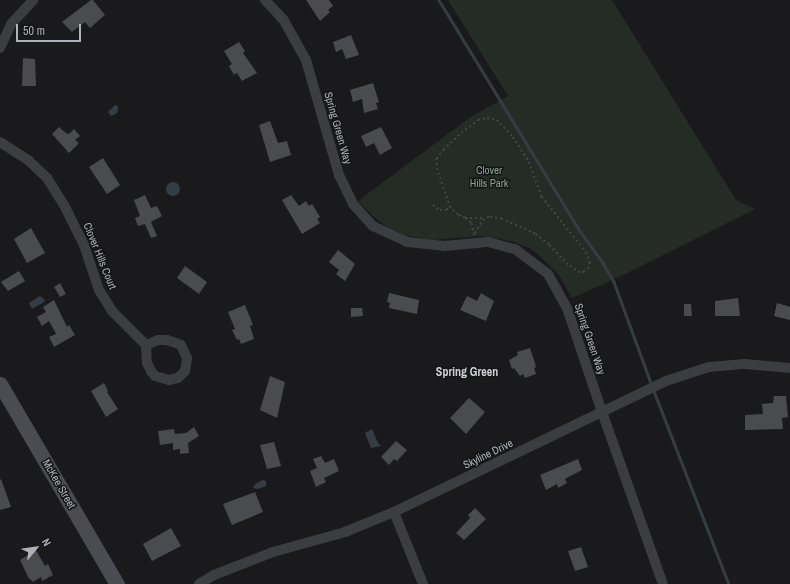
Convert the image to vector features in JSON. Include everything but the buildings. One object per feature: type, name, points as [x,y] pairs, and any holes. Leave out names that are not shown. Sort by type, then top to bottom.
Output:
[{"type":"street","points":[[0,48],[11,24],[33,0]]},
{"type":"street","name":"Spring Green Way","points":[[265,0],[283,19],[306,60],[339,175],[353,204],[373,226],[407,242],[444,246],[488,242],[515,250],[548,274],[567,308],[663,584]]},
{"type":"street","name":"Clover Hills Court","points":[[0,142],[29,161],[47,178],[64,205],[84,245],[99,290],[112,311],[146,345]]},
{"type":"street","points":[[158,340],[167,340],[180,345],[187,358],[185,371],[173,380],[155,376],[147,363],[146,345],[158,340]]},
{"type":"street","name":"Skyline Drive","points":[[198,584],[214,575],[273,552],[345,532],[394,512],[666,381],[709,367],[745,364],[790,368]]},
{"type":"street","name":"McKee Street","points":[[0,384],[117,584]]},
{"type":"street","points":[[394,512],[423,584]]},
{"type":"path","points":[[465,218],[489,217],[502,219],[535,234],[549,245],[568,265],[580,273],[589,268],[590,262],[586,252],[542,197],[529,162],[514,137],[497,120],[487,118],[478,120],[443,150],[436,159],[437,170],[450,208],[470,223],[474,235],[484,218]]},
{"type":"path","points":[[433,205],[440,210],[450,208]]},
{"type":"green space","name":"Clover Hills Park","points":[[448,0],[612,0],[736,200],[755,209],[621,276],[572,298],[559,275],[541,257],[531,249],[511,241],[483,236],[431,240],[405,235],[384,225],[358,201],[472,116],[508,96]]},
{"type":"shaded area","points":[[115,105],[118,106],[118,110],[116,114],[111,116],[108,112]]},
{"type":"shaded area","points":[[173,182],[178,184],[180,189],[178,194],[173,196],[168,194],[166,189],[168,184]]},
{"type":"shaded area","points":[[40,296],[45,300],[44,302],[32,309],[29,303]]},
{"type":"shaded area","points":[[372,429],[378,443],[381,446],[371,448],[365,433]]},
{"type":"shaded area","points":[[263,480],[266,481],[266,486],[258,489],[253,488],[255,484]]},
{"type":"waterway","points":[[439,0],[580,231],[603,263],[614,282],[652,386]]},
{"type":"waterway","points":[[654,391],[729,584]]},
{"type":"district","name":"Spring Green","points":[[467,373]]}]
